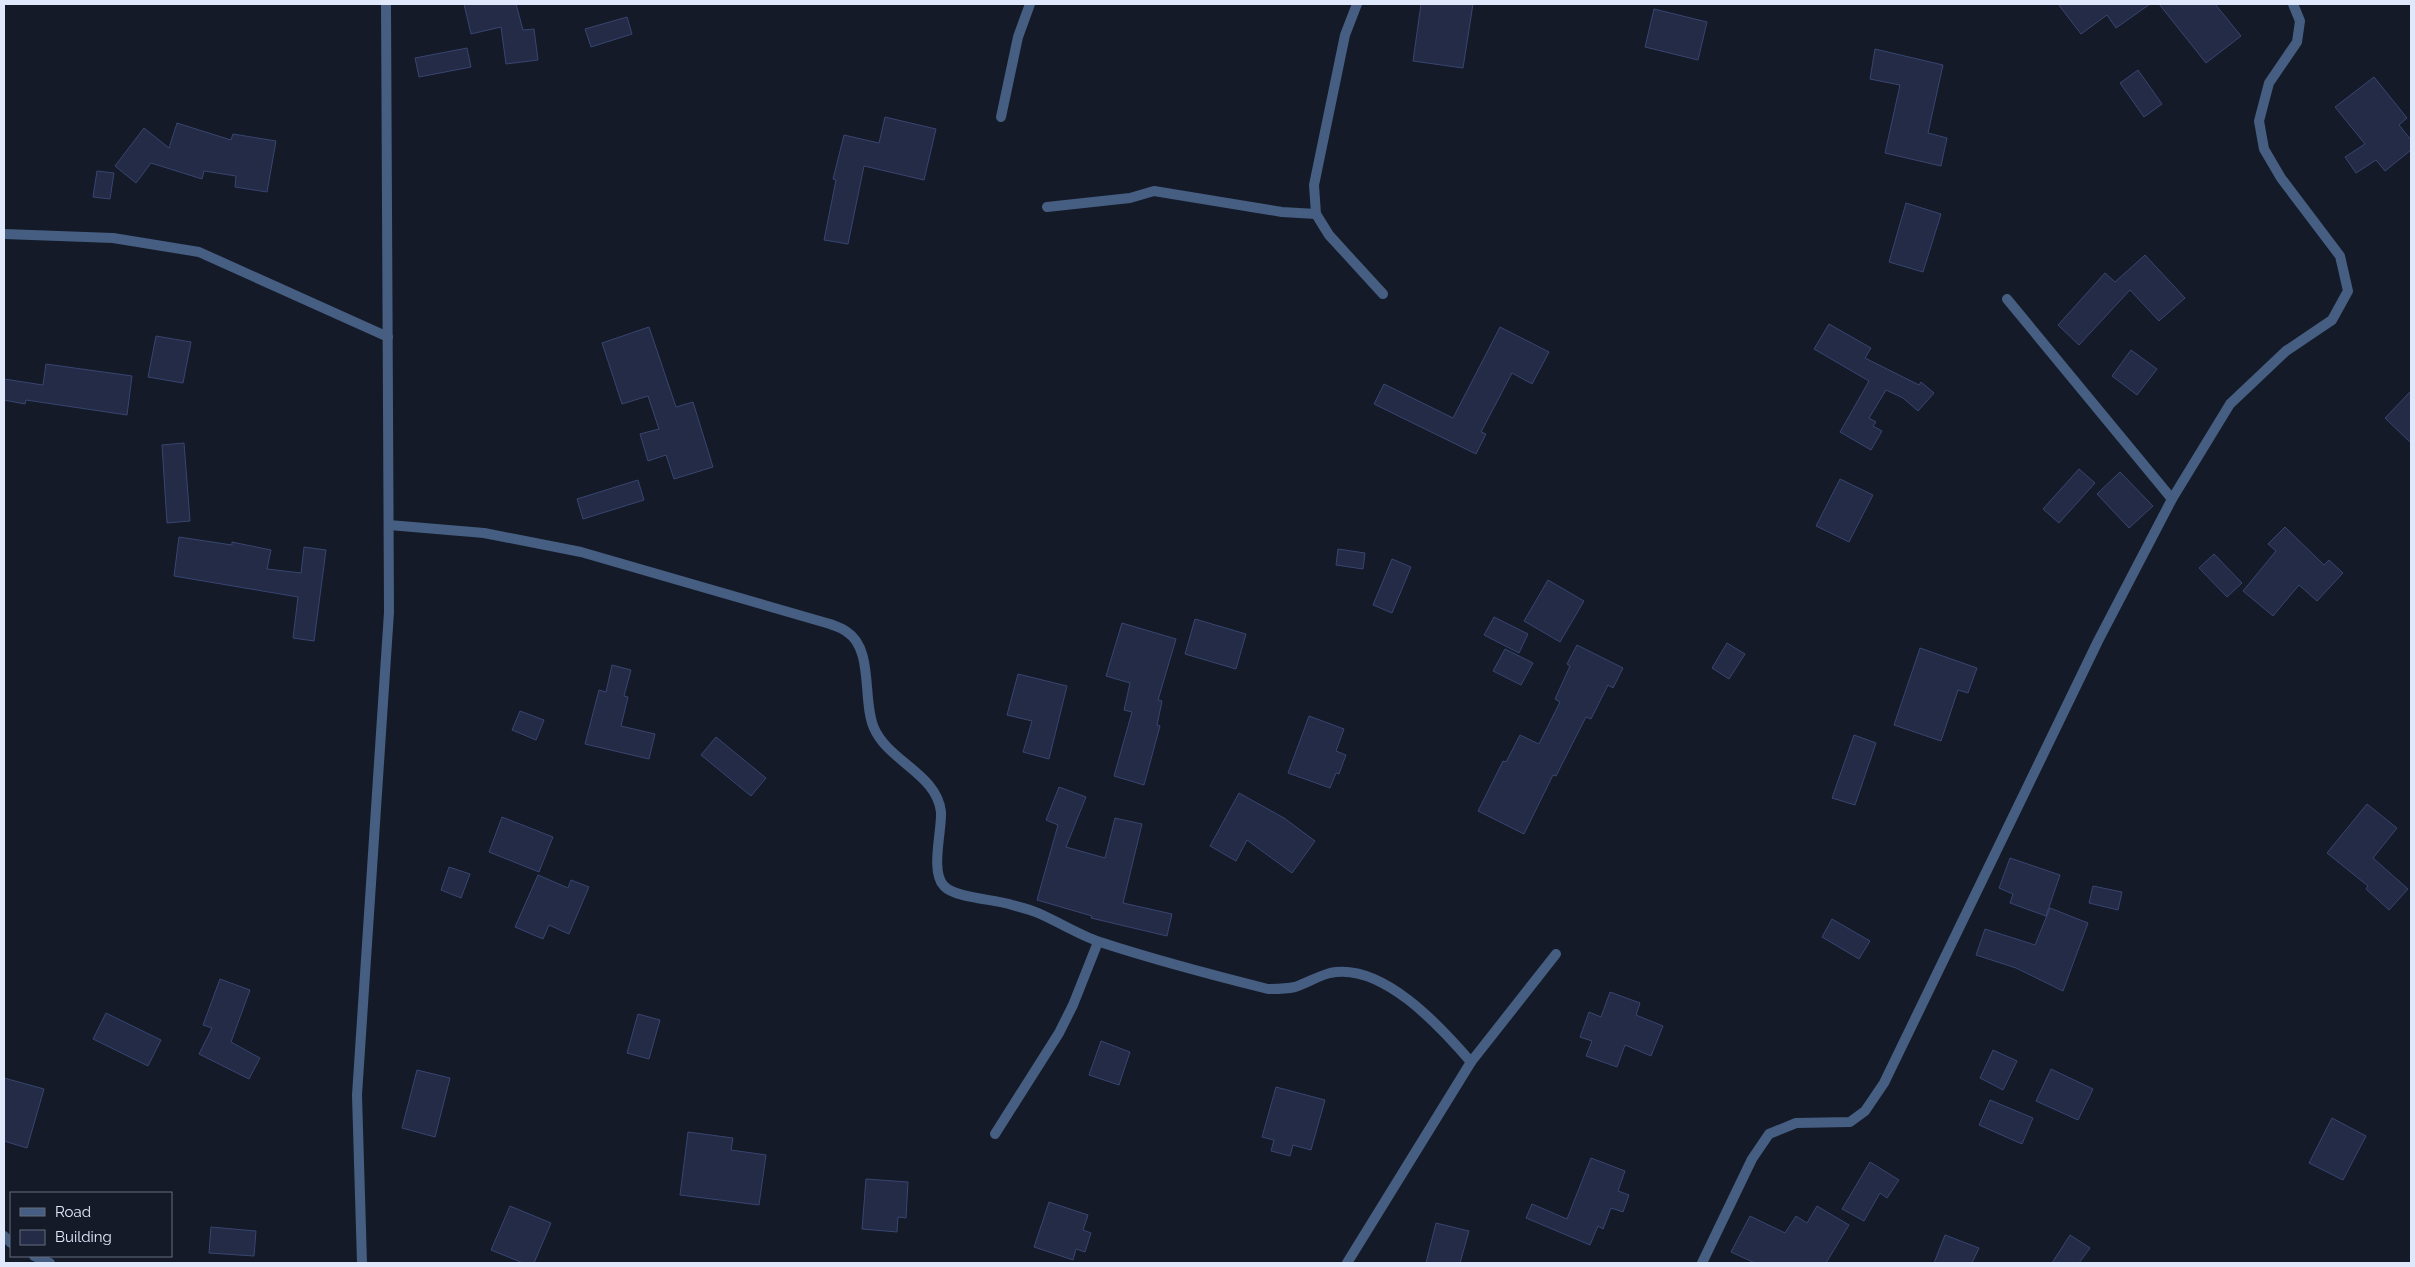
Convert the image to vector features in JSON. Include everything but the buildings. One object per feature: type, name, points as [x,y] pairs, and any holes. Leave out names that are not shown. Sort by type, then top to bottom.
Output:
[{"type":"street","points":[[362,1263],[357,1095],[389,612],[386,4]]},
{"type":"street","points":[[1001,116],[1018,37],[1030,4]]},
{"type":"street","points":[[1357,4],[1345,34],[1314,185],[1316,214],[1329,236],[1383,294]]},
{"type":"street","points":[[1702,1263],[1752,1159],[1769,1134],[1796,1123],[1850,1122],[1865,1111],[1884,1083],[2098,641],[2172,499],[2230,404],[2286,351],[2332,320],[2348,291],[2340,256],[2281,178],[2264,149],[2259,121],[2269,83],[2297,42],[2300,21],[2293,4]]},
{"type":"street","points":[[1047,207],[1130,198],[1154,191],[1282,212],[1316,214]]},
{"type":"street","points":[[4,234],[113,238],[199,252],[388,337]]},
{"type":"street","points":[[2007,299],[2172,499]]},
{"type":"street","points":[[389,525],[484,532],[581,552],[830,624],[848,632],[861,650],[865,668],[868,708],[874,728],[883,741],[926,782],[938,798],[941,813],[937,873],[944,887],[958,894],[1002,902],[1036,912],[1098,942],[1268,989],[1292,988],[1331,973],[1360,973],[1390,987],[1440,1026],[1471,1062]]},
{"type":"street","points":[[995,1134],[1059,1033],[1073,1006],[1098,942]]},
{"type":"street","points":[[1347,1263],[1471,1062],[1556,954]]},
{"type":"street","points":[[36,1257],[50,1263]]}]
